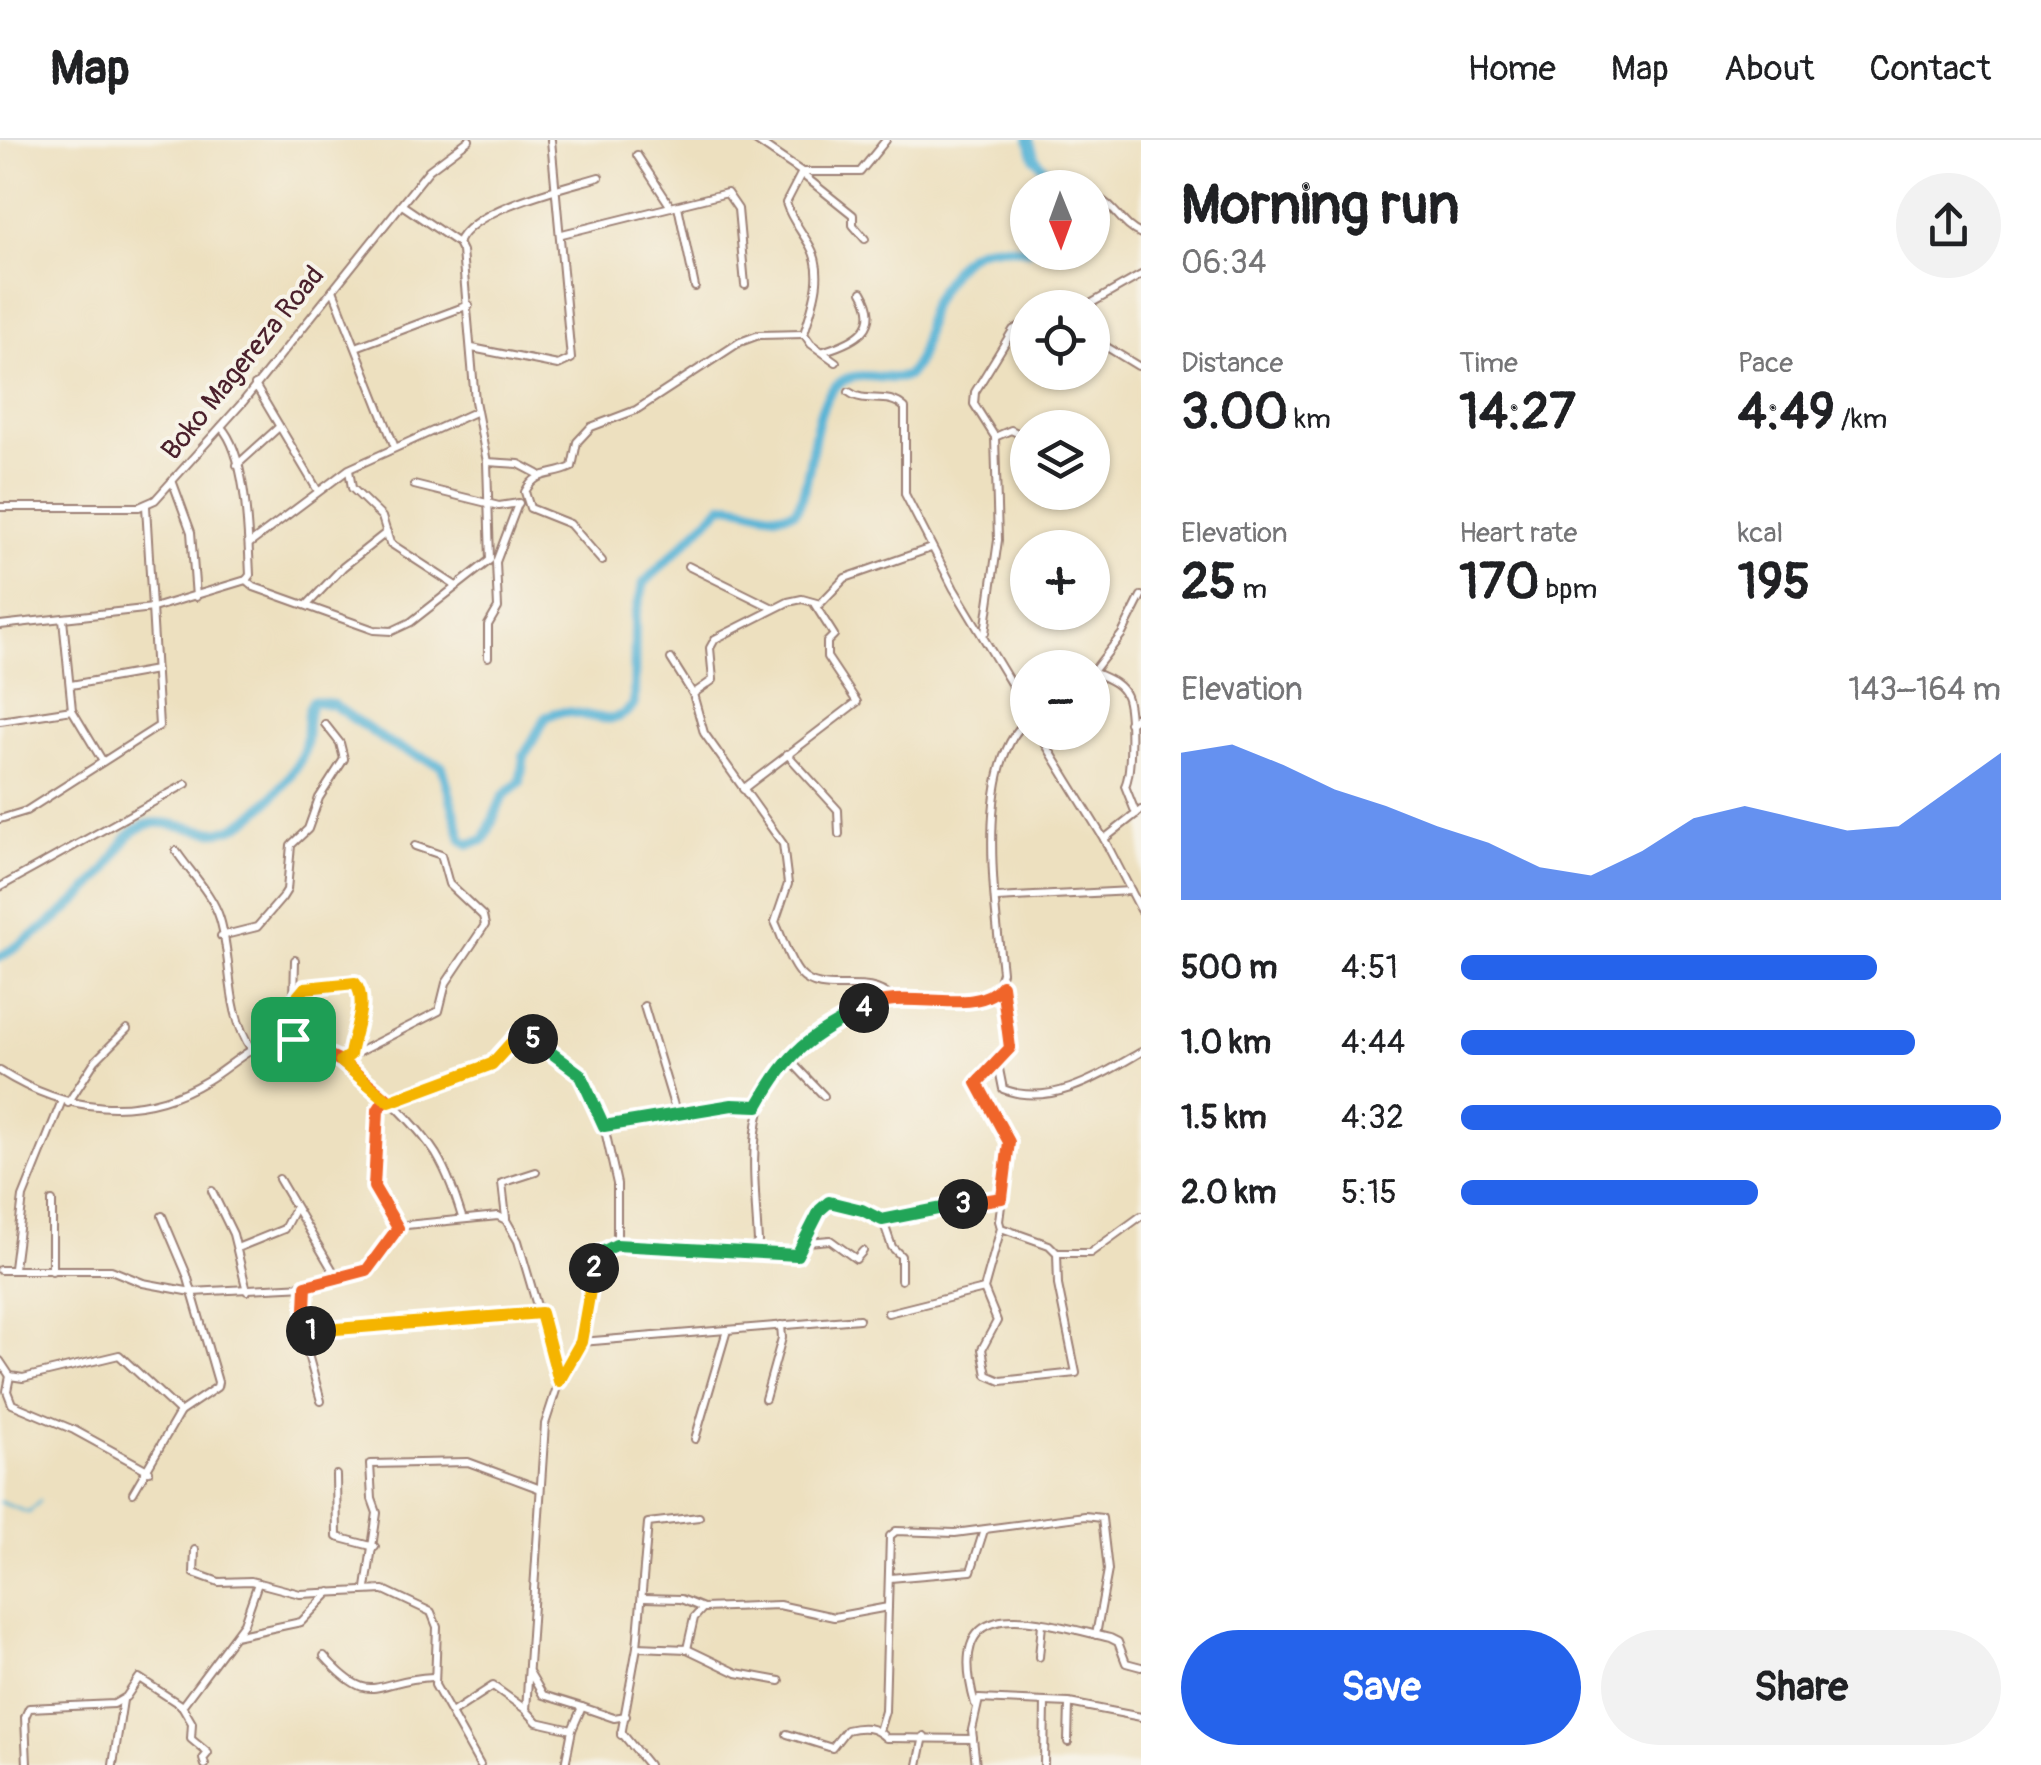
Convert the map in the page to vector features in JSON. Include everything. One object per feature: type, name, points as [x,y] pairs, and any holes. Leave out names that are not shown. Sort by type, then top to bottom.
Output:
[{"type":"street","points":[[446,140],[447,153]]},
{"type":"street","name":"Boko Magereza Road","points":[[146,506],[174,483],[447,153],[469,140]]},
{"type":"street","points":[[472,348],[569,363],[572,342],[551,140]]},
{"type":"street","points":[[755,140],[853,215],[853,226],[865,239]]},
{"type":"street","points":[[803,174],[860,172],[886,140]]},
{"type":"street","points":[[638,155],[674,206],[694,288]]},
{"type":"street","points":[[803,174],[786,204],[813,250],[817,268],[816,296],[804,334]]},
{"type":"street","points":[[457,238],[508,206],[599,178]]},
{"type":"street","points":[[562,234],[730,195],[738,210],[745,285]]},
{"type":"street","points":[[0,625],[152,608],[246,580],[374,630],[392,631],[411,622],[488,565],[487,462],[477,411],[466,269],[457,238],[402,204]]},
{"type":"street","points":[[1110,204],[1124,222],[1141,234]]},
{"type":"street","points":[[1110,293],[1141,276]]},
{"type":"street","points":[[1133,281],[1141,292]]},
{"type":"street","points":[[333,288],[394,445]]},
{"type":"street","points":[[823,352],[855,338],[871,319],[872,309],[862,292]]},
{"type":"street","points":[[356,347],[469,304]]},
{"type":"street","points":[[487,462],[519,464],[539,474],[568,470],[576,442],[591,426],[636,410],[740,342],[759,335],[804,334],[836,362]]},
{"type":"street","points":[[985,634],[998,540],[994,437],[974,404],[975,392],[1010,335]]},
{"type":"street","points":[[1110,349],[1138,366]]},
{"type":"street","points":[[256,386],[318,491]]},
{"type":"street","points":[[849,392],[858,398],[894,400],[905,408],[902,483],[931,548],[1010,679]]},
{"type":"street","points":[[248,544],[348,468],[477,411]]},
{"type":"street","points":[[221,427],[232,443],[237,465],[248,544],[246,580]]},
{"type":"street","points":[[237,465],[279,427]]},
{"type":"street","points":[[994,437],[1010,430]]},
{"type":"street","points":[[348,468],[352,488],[382,517],[398,550],[456,586]]},
{"type":"street","points":[[488,656],[488,625],[498,608],[496,562],[522,500],[539,474]]},
{"type":"street","points":[[174,483],[191,532],[196,597]]},
{"type":"street","points":[[414,485],[506,507],[522,500]]},
{"type":"street","points":[[522,500],[530,508],[570,524],[602,561]]},
{"type":"street","points":[[0,507],[146,506],[159,726],[26,811],[0,819]]},
{"type":"street","points":[[515,516],[530,508]]},
{"type":"street","points":[[307,605],[343,567],[387,532]]},
{"type":"street","points":[[694,694],[713,680],[711,643],[774,608],[796,600],[815,605],[828,599],[845,578],[931,548]]},
{"type":"street","points":[[688,566],[774,608]]},
{"type":"street","points":[[1110,650],[1141,596]]},
{"type":"street","points":[[744,789],[857,702],[827,657],[826,642],[834,635],[815,605]]},
{"type":"street","points":[[63,619],[72,710],[102,760]]},
{"type":"street","points":[[671,660],[694,694],[704,733],[783,844],[788,884],[775,922],[798,971],[815,983],[866,986],[883,990],[891,998]]},
{"type":"street","points":[[70,685],[156,670]]},
{"type":"street","points":[[1104,839],[1138,812],[1125,786],[1132,767],[1126,695],[1110,680]]},
{"type":"street","points":[[0,721],[72,710]]},
{"type":"street","points":[[1128,723],[1141,714]]},
{"type":"street","points":[[221,936],[256,926],[288,890],[291,845],[308,830],[319,798],[344,759],[340,743],[325,724]]},
{"type":"street","points":[[1001,1228],[1049,1245],[1057,1253],[1058,1285],[1076,1372],[1015,1380],[987,1375],[982,1349],[997,1322],[984,1289],[1001,1228],[1009,1142],[977,1083],[1010,1048],[1002,985],[995,795],[1010,743]]},
{"type":"street","points":[[1049,750],[1104,839],[1141,910]]},
{"type":"street","points":[[787,754],[838,810],[838,834]]},
{"type":"street","points":[[0,887],[186,784]]},
{"type":"street","points":[[341,1061],[439,1011],[450,978],[485,925],[483,916],[449,884],[441,855],[414,846]]},
{"type":"street","points":[[176,851],[220,918],[242,1032],[252,1050]]},
{"type":"street","points":[[997,898],[1131,890]]},
{"type":"street","points":[[293,1039],[295,960]]},
{"type":"street","points":[[294,1001],[312,984],[358,985],[360,1008],[350,1055]]},
{"type":"street","points":[[753,1249],[758,1242],[754,1161],[758,1106],[787,1058],[818,1034],[891,998],[970,1001],[990,996],[1002,985]]},
{"type":"street","points":[[644,1006],[676,1112]]},
{"type":"street","points":[[14,1268],[23,1197],[64,1103],[95,1060],[127,1029]]},
{"type":"street","points":[[398,1228],[374,1187],[378,1110],[387,1100],[492,1064],[524,1034],[580,1074],[604,1126],[619,1206],[616,1245]]},
{"type":"street","points":[[0,1071],[64,1103],[104,1110],[158,1099],[202,1083],[266,1043],[293,1039],[341,1061],[387,1100],[436,1154],[462,1217]]},
{"type":"street","points":[[998,1063],[1004,1089],[1034,1092],[1079,1086],[1141,1052]]},
{"type":"street","points":[[787,1058],[824,1096]]},
{"type":"street","points":[[604,1126],[676,1112],[758,1106]]},
{"type":"street","points":[[536,1172],[502,1183],[506,1220],[541,1313],[559,1381]]},
{"type":"street","points":[[279,1179],[339,1281]]},
{"type":"street","points":[[212,1191],[237,1248],[247,1291]]},
{"type":"street","points":[[526,1710],[545,1424],[559,1381],[581,1342],[596,1260],[604,1249],[616,1245],[753,1249],[797,1255],[820,1210],[829,1202],[862,1210],[882,1220],[1002,1198]]},
{"type":"street","points":[[52,1200],[52,1270]]},
{"type":"street","points":[[237,1248],[284,1229],[295,1209]]},
{"type":"street","points":[[133,1494],[180,1412],[218,1384],[192,1292],[162,1216]]},
{"type":"street","points":[[1057,1253],[1090,1253],[1141,1216]]},
{"type":"street","points":[[0,1270],[111,1270],[143,1283],[192,1292],[306,1286],[339,1281],[372,1267],[398,1228],[462,1217],[506,1220]]},
{"type":"street","points":[[882,1220],[890,1244],[901,1256],[901,1280]]},
{"type":"street","points":[[807,1242],[830,1240],[856,1259],[862,1251]]},
{"type":"street","points":[[306,1286],[304,1331],[321,1401]]},
{"type":"street","points":[[888,1313],[925,1308],[984,1289]]},
{"type":"street","points":[[304,1331],[541,1313]]},
{"type":"street","points":[[581,1342],[858,1318]]},
{"type":"street","points":[[766,1399],[782,1338],[781,1325]]},
{"type":"street","points":[[695,1439],[727,1330]]},
{"type":"street","points":[[10,1376],[23,1378],[119,1355],[180,1412]]},
{"type":"street","points":[[0,1361],[10,1376],[8,1400],[12,1404],[74,1430],[149,1470]]},
{"type":"street","points":[[366,1588],[377,1513],[368,1473],[370,1464],[468,1462],[538,1488]]},
{"type":"street","points":[[336,1475],[337,1537],[374,1547]]},
{"type":"street","points":[[879,1731],[885,1711],[890,1536],[896,1531],[933,1535],[1085,1516],[1102,1518],[1108,1541],[1108,1570],[1096,1635]]},
{"type":"street","points":[[621,1735],[644,1598],[648,1523],[699,1517]]},
{"type":"street","points":[[890,1578],[971,1571],[984,1530]]},
{"type":"street","points":[[194,1550],[194,1573],[219,1582],[258,1583],[300,1594],[366,1588],[402,1597],[431,1612],[437,1627],[433,1677],[480,1765]]},
{"type":"street","points":[[182,1706],[235,1636],[252,1606],[258,1583]]},
{"type":"street","points":[[235,1636],[302,1622],[331,1591]]},
{"type":"street","points":[[644,1598],[676,1598],[704,1608],[779,1605],[834,1616],[888,1607]]},
{"type":"street","points":[[688,1649],[694,1618],[704,1608]]},
{"type":"street","points":[[976,1765],[975,1704],[968,1654],[981,1627],[994,1621],[1042,1624],[1096,1635],[1115,1640],[1126,1663],[1141,1667]]},
{"type":"street","points":[[1039,1657],[1042,1624]]},
{"type":"street","points":[[637,1648],[688,1649],[737,1673],[780,1681]]},
{"type":"street","points":[[324,1656],[347,1682],[364,1690],[433,1677]]},
{"type":"street","points":[[530,1672],[543,1695],[614,1718],[627,1716]]},
{"type":"street","points":[[27,1765],[25,1717],[30,1708],[114,1704],[123,1699],[139,1678],[182,1706],[192,1723],[191,1739],[208,1754],[203,1759],[206,1765]]},
{"type":"street","points":[[453,1712],[493,1686],[537,1722],[572,1730]]},
{"type":"street","points":[[975,1704],[982,1698],[1069,1703],[1141,1717]]},
{"type":"street","points":[[112,1765],[123,1699]]},
{"type":"street","points":[[1044,1765],[1045,1702]]},
{"type":"street","points":[[1068,1742],[1069,1703]]},
{"type":"street","points":[[565,1765],[572,1730],[582,1707]]},
{"type":"street","points":[[614,1718],[621,1735],[648,1765]]},
{"type":"street","points":[[787,1734],[832,1748],[849,1729],[879,1731],[886,1738],[973,1735]]},
{"type":"street","points":[[913,1736],[920,1744]]},
{"type":"street","points":[[918,1765],[924,1736]]},
{"type":"waterway","points":[[1029,140],[1035,158],[1046,170]]},
{"type":"waterway","points":[[0,957],[79,899],[140,827],[167,823],[223,831],[255,813],[281,788],[300,760],[312,701],[332,704],[390,744],[442,766],[462,840],[469,844],[484,840],[503,796],[520,782],[524,756],[546,717],[569,712],[614,718],[634,704],[635,617],[644,583],[723,505],[777,514],[795,511],[802,497],[818,421],[832,389],[852,377],[907,376],[920,354],[932,303],[956,267],[982,249],[1010,247]]},
{"type":"waterway","points":[[0,1502],[29,1513],[40,1501]]},
{"type":"route","points":[[293,1039],[294,1001],[305,988],[312,984],[355,983],[360,989],[360,1008],[350,1055],[341,1061],[364,1080],[386,1098],[389,1102],[492,1064],[506,1053],[519,1034],[524,1034],[580,1074],[604,1126],[676,1112],[758,1106],[775,1075],[801,1045],[872,1003],[891,998],[981,1000],[1002,985],[1010,1048],[977,1083],[1009,1142],[1002,1198],[882,1220],[862,1210],[829,1202],[820,1210],[804,1250],[797,1255],[782,1256],[753,1249],[611,1246],[596,1260],[581,1342],[559,1381],[541,1313],[444,1324],[304,1331],[306,1286],[339,1281],[367,1270],[376,1264],[398,1228],[374,1187],[378,1110],[386,1098],[341,1061],[293,1039]]}]
